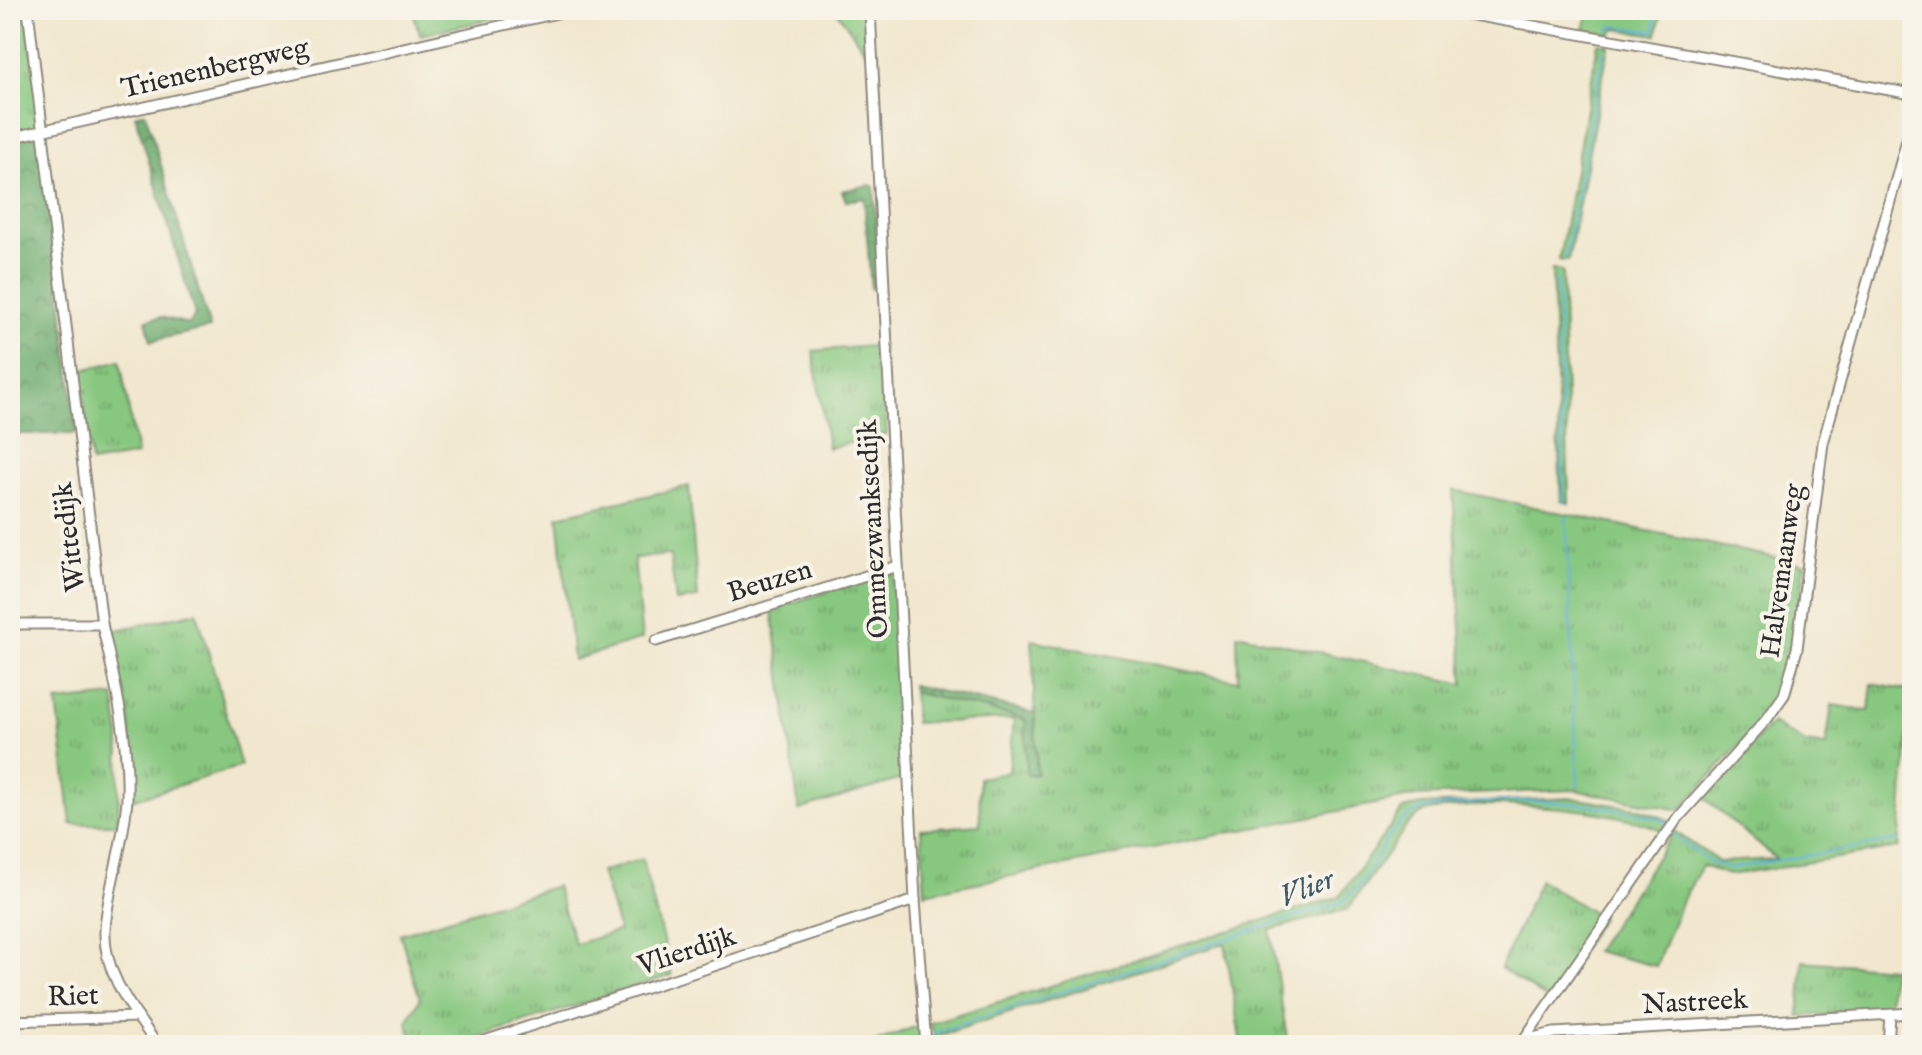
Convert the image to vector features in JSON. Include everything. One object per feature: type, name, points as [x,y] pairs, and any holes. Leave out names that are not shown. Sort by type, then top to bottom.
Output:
[{"type":"street","name":"Wittedijk","points":[[28,10],[102,624],[122,711],[127,796],[105,929],[115,977],[157,1045]]},
{"type":"street","name":"Trienenbergweg","points":[[10,138],[570,10]]},
{"type":"street","name":"Ommezwanksedijk","points":[[870,10],[915,900],[926,1045]]},
{"type":"street","points":[[1445,10],[1912,94]]},
{"type":"street","name":"Halvemaanweg","points":[[1522,1042],[1677,819],[1767,719],[1784,695],[1797,649],[1823,443],[1912,122]]},
{"type":"street","name":"Beuzen","points":[[656,641],[898,566]]},
{"type":"street","points":[[10,624],[102,624]]},
{"type":"street","name":"Vlierdijk","points":[[472,1045],[915,900]]},
{"type":"street","name":"Nastreek","points":[[1504,1045],[1554,1033],[1912,1013]]},
{"type":"street","points":[[1888,1045],[1890,1015]]},
{"type":"street","name":"Riet","points":[[10,1021],[138,1017]]},
{"type":"green space","points":[[10,10],[26,10],[41,127],[10,134]]},
{"type":"green space","points":[[412,10],[532,10],[420,35]]},
{"type":"green space","points":[[836,10],[864,10],[867,54]]},
{"type":"green space","points":[[1589,10],[1662,10],[1657,35],[1616,29],[1610,35],[1584,30]]},
{"type":"green space","points":[[1598,43],[1609,45],[1568,261],[1559,260]]},
{"type":"green space","points":[[145,112],[210,328],[151,341],[146,320],[161,317],[189,324],[195,315],[135,115]]},
{"type":"green space","points":[[37,133],[38,137],[42,136],[77,432],[74,434],[10,434],[10,140]]},
{"type":"green space","points":[[870,185],[874,187],[879,288],[871,289],[864,198],[846,201],[842,191]]},
{"type":"green space","points":[[1552,270],[1562,271],[1569,503],[1561,501]]},
{"type":"green space","points":[[882,345],[887,434],[828,448],[813,351]]},
{"type":"green space","points":[[120,360],[137,455],[91,463],[80,371]]},
{"type":"green space","points":[[689,486],[698,598],[676,601],[670,555],[634,558],[642,639],[573,660],[558,516]]},
{"type":"green space","points":[[1453,490],[1805,564],[1794,648],[1783,697],[1680,810],[1575,790],[1415,796],[925,893],[921,829],[980,825],[979,778],[1009,772],[1014,719],[915,723],[913,692],[1026,719],[1027,775],[1037,773],[1032,640],[1238,681],[1237,634],[1464,684]]},
{"type":"green space","points":[[893,571],[905,778],[799,810],[772,609]]},
{"type":"green space","points":[[197,612],[241,766],[132,800],[130,731],[112,631]]},
{"type":"green space","points":[[1872,684],[1912,691],[1899,848],[1729,875],[1702,866],[1681,903],[1656,966],[1595,951],[1674,831],[1719,862],[1776,859],[1703,797],[1772,723],[1806,743],[1826,746],[1832,705],[1869,711]]},
{"type":"green space","points":[[912,685],[1035,713],[1037,774],[1027,775],[1025,719],[913,692]]},
{"type":"green space","points":[[114,696],[120,737],[118,824],[71,824],[57,702]]},
{"type":"green space","points":[[1572,798],[1640,809],[1671,821],[1664,831],[1612,816],[1515,805],[1455,807],[1420,814],[1408,824],[1348,909],[1270,930],[1288,1045],[1241,1045],[1225,943],[935,1037],[930,1023],[1339,897],[1403,809],[1422,805]]},
{"type":"green space","points":[[642,859],[672,975],[452,1045],[414,1045],[407,1022],[420,999],[400,934],[556,886],[575,944],[619,931],[601,872]]},
{"type":"green space","points":[[1540,880],[1601,918],[1549,1000],[1500,968]]},
{"type":"green space","points":[[1803,961],[1892,968],[1888,1011],[1799,1016]]},
{"type":"green space","points":[[920,1025],[921,1045],[867,1045]]},
{"type":"green space","points":[[526,1032],[529,1045],[484,1045]]},
{"type":"green space","points":[[1626,1034],[1626,1045],[1530,1045],[1535,1040]]},
{"type":"waterway","points":[[1609,30],[1613,26],[1654,31],[1657,10]]},
{"type":"waterway","points":[[1565,258],[1604,49]]},
{"type":"waterway","points":[[1557,278],[1564,503]]},
{"type":"waterway","points":[[1566,515],[1578,787]]},
{"type":"waterway","name":"Vlier","points":[[934,1033],[1341,902],[1363,880],[1398,826],[1422,809],[1483,802],[1575,804],[1664,820],[1666,826]]},
{"type":"waterway","name":"Vlier","points":[[1672,834],[1711,863],[1732,868],[1900,840]]},
{"type":"waterway","name":"Vlier","points":[[898,1045],[918,1039]]}]
